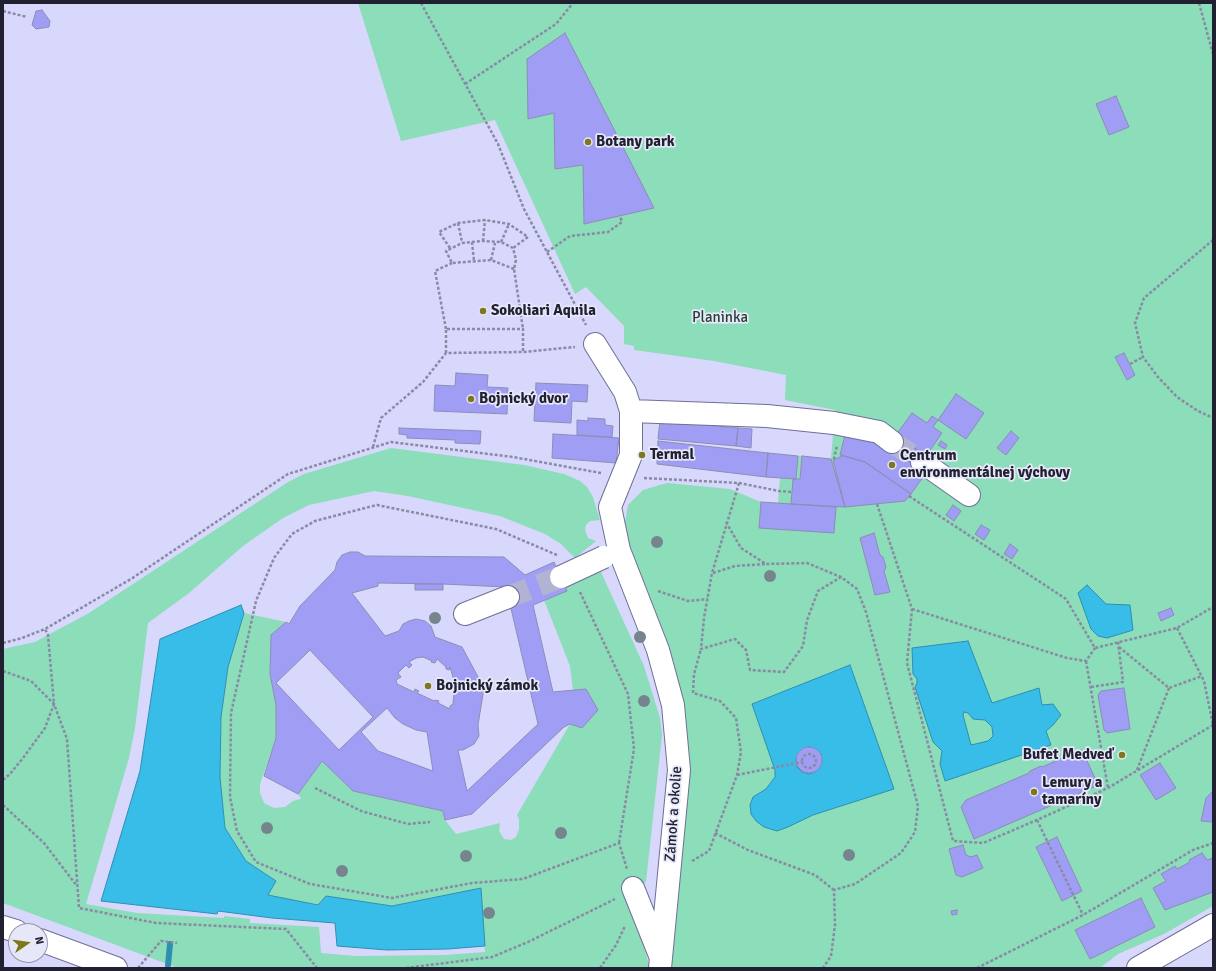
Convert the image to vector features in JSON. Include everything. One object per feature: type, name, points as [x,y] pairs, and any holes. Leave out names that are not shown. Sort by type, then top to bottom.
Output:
[{"type":"street","points":[[595,344],[625,392],[632,411],[766,416],[834,423],[879,432],[892,442]]},
{"type":"street","name":"Zámok a okolie","points":[[632,411],[631,455],[610,507],[612,553],[628,574],[658,650],[673,705],[679,770],[670,873],[666,966]]},
{"type":"street","points":[[922,462],[969,495]]},
{"type":"street","points":[[567,574],[612,553]]},
{"type":"street","points":[[465,614],[508,597]]},
{"type":"street","points":[[635,893],[666,966]]},
{"type":"street","points":[[1138,968],[1213,925]]},
{"type":"street","points":[[48,943],[116,968]]},
{"type":"path","points":[[420,3],[498,144],[524,209],[595,344],[523,352],[446,354]]},
{"type":"path","points":[[465,84],[556,24],[573,3]]},
{"type":"path","points":[[1199,3],[1213,54]]},
{"type":"path","points":[[3,11],[27,17]]},
{"type":"path","points":[[546,252],[570,236],[608,232],[622,222],[620,216]]},
{"type":"path","points":[[483,241],[485,220]]},
{"type":"path","points":[[450,248],[439,232],[458,223],[485,220],[509,224],[528,237],[513,248]]},
{"type":"path","points":[[458,223],[462,242]]},
{"type":"path","points":[[501,242],[509,224]]},
{"type":"path","points":[[1213,240],[1144,298],[1135,323],[1144,357],[1158,377],[1177,397],[1198,411],[1213,418]]},
{"type":"path","points":[[452,263],[446,251],[462,242],[501,242],[513,248],[516,260],[514,269],[523,329],[523,352]]},
{"type":"path","points":[[472,242],[474,261]]},
{"type":"path","points":[[491,260],[494,243]]},
{"type":"path","points":[[373,447],[381,418],[423,382],[446,354],[446,329],[435,271],[452,263],[491,260],[514,269]]},
{"type":"path","points":[[446,329],[523,329]]},
{"type":"path","points":[[1130,364],[1144,357]]},
{"type":"path","points":[[3,643],[45,630],[131,579],[288,474],[391,442],[513,457],[622,477],[739,483],[792,492]]},
{"type":"path","points":[[835,459],[837,444]]},
{"type":"path","points":[[694,693],[694,674],[701,648],[712,573],[726,522],[739,483]]},
{"type":"path","points":[[909,496],[1066,599],[1095,648]]},
{"type":"path","points":[[877,504],[912,609],[907,663],[952,840],[983,843],[1037,820],[1108,788],[1213,725],[1204,681],[1177,628]]},
{"type":"path","points":[[406,968],[492,957],[528,942],[625,894],[635,893],[619,843],[634,749],[628,694],[567,574],[496,529],[377,505],[315,521],[292,534],[274,558],[256,601],[231,713],[230,797],[237,831],[256,862],[310,884],[392,898],[472,883],[523,879],[619,843]]},
{"type":"path","points":[[726,522],[741,548],[766,564]]},
{"type":"path","points":[[712,573],[736,566],[807,563],[841,577],[857,589],[866,612],[918,806],[915,832],[902,853],[855,884],[834,890]]},
{"type":"path","points":[[628,574],[663,593],[681,599],[688,601],[708,599]]},
{"type":"path","points":[[701,648],[735,639],[746,650],[750,670],[784,672],[803,646],[807,620],[818,591],[841,577]]},
{"type":"path","points":[[1108,788],[1086,661],[1095,648],[1177,628],[1213,607]]},
{"type":"path","points":[[912,609],[1067,658],[1086,661]]},
{"type":"path","points":[[45,630],[48,635],[54,704],[67,739],[79,908],[156,923],[286,929],[317,968]]},
{"type":"path","points":[[1091,687],[1123,682],[1118,642]]},
{"type":"path","points":[[1119,647],[1169,688]]},
{"type":"path","points":[[3,671],[31,682],[54,704]]},
{"type":"path","points":[[1137,770],[1169,688],[1202,676]]},
{"type":"path","points":[[670,873],[709,852],[737,775],[741,752],[736,718],[720,701],[694,693],[673,705]]},
{"type":"path","points":[[3,780],[23,758],[45,728],[54,704]]},
{"type":"path","points":[[808,753],[812,754],[817,759],[816,763],[811,768],[807,768],[802,762],[802,758],[808,753]]},
{"type":"path","points":[[737,775],[802,762]]},
{"type":"path","points":[[314,788],[361,811],[408,824],[430,822]]},
{"type":"path","points":[[3,805],[44,843],[78,887]]},
{"type":"path","points":[[1037,820],[1083,915]]},
{"type":"path","points":[[715,834],[748,850],[815,875],[834,890]]},
{"type":"path","points":[[977,968],[1083,915],[1192,850],[1213,843]]},
{"type":"path","points":[[823,968],[831,956],[835,925],[834,890]]},
{"type":"path","points":[[138,968],[160,941],[177,943]]},
{"type":"green space","name":"Planinka","points":[[358,3],[1213,3],[1213,906],[1164,934],[1118,954],[1100,968],[178,968],[3,903],[3,649],[35,642],[89,613],[288,482],[304,474],[391,448],[524,465],[564,474],[580,481],[587,487],[593,497],[600,520],[590,521],[586,525],[585,530],[588,538],[596,541],[575,558],[561,544],[545,534],[500,516],[408,496],[374,491],[309,505],[283,518],[243,546],[189,593],[148,623],[135,728],[129,758],[86,904],[137,913],[224,918],[224,916],[250,919],[250,923],[319,927],[321,953],[356,956],[445,955],[485,952],[481,888],[392,906],[326,896],[318,905],[267,895],[276,881],[246,861],[225,828],[220,777],[221,717],[228,667],[244,613],[286,622],[271,635],[270,674],[276,705],[276,738],[260,784],[260,793],[264,803],[274,808],[285,807],[293,801],[300,799],[301,798],[298,794],[322,761],[353,791],[443,811],[445,820],[456,834],[500,823],[499,831],[504,839],[511,840],[516,837],[519,829],[519,819],[517,815],[570,724],[582,728],[573,690],[570,666],[544,600],[563,581],[601,572],[644,666],[660,718],[662,735],[646,882],[629,890],[649,965],[688,761],[623,534],[628,505],[643,490],[667,483],[730,489],[761,502],[778,503],[780,478],[766,477],[768,453],[831,459],[835,410],[785,400],[786,375],[714,361],[634,350],[634,346],[624,344],[624,326],[586,287],[575,294],[495,120],[401,141]]},
{"type":"water","points":[[1087,585],[1106,604],[1130,605],[1133,630],[1107,638],[1098,636],[1091,629],[1078,593]]},
{"type":"water","points":[[241,605],[244,613],[228,667],[221,717],[220,777],[225,828],[246,861],[276,881],[268,895],[318,905],[326,896],[392,906],[481,888],[485,946],[448,949],[387,950],[337,946],[335,923],[272,918],[218,911],[217,914],[101,901],[140,771],[160,639]]},
{"type":"water","points":[[968,641],[992,703],[1039,688],[1042,705],[1053,704],[1061,715],[1046,731],[1051,745],[945,781],[940,764],[942,751],[933,742],[915,687],[917,679],[913,674],[912,648]],"holes":[[[964,712],[968,713],[973,719],[985,720],[992,727],[993,736],[988,741],[971,745],[963,715]]]},
{"type":"water","points":[[850,665],[894,789],[813,815],[777,831],[764,827],[756,821],[751,814],[750,805],[753,797],[766,789],[775,777],[775,770],[752,704]],"holes":[[[809,747],[816,749],[821,754],[822,761],[820,767],[815,772],[809,774],[802,772],[797,767],[796,760],[798,754],[803,749]]]},
{"type":"building","points":[[42,10],[50,21],[49,27],[36,29],[32,25],[36,11]]},
{"type":"building","name":"Botany park","points":[[565,33],[654,208],[584,224],[583,165],[555,169],[554,113],[528,119],[527,59]]},
{"type":"building","points":[[1116,96],[1129,127],[1109,135],[1096,104]]},
{"type":"building","points":[[1124,353],[1135,375],[1127,380],[1115,357]]},
{"type":"building","name":"Bojnický dvor","points":[[456,373],[488,375],[487,387],[508,388],[507,414],[434,411],[435,385],[455,386]]},
{"type":"building","points":[[536,383],[588,385],[587,402],[572,401],[571,423],[534,421]]},
{"type":"building","points":[[956,394],[984,413],[966,439],[938,420]]},
{"type":"building","points":[[912,413],[927,423],[932,416],[938,420],[933,427],[942,433],[926,456],[896,435]]},
{"type":"building","points":[[588,418],[605,419],[605,425],[613,426],[612,437],[577,435],[577,420],[588,421]]},
{"type":"building","points":[[660,421],[738,428],[736,446],[658,439]]},
{"type":"building","points":[[399,428],[481,431],[480,444],[455,443],[455,440],[407,438],[407,435],[399,434]]},
{"type":"building","points":[[738,428],[752,429],[751,448],[736,446]]},
{"type":"building","points":[[1011,431],[1019,438],[1006,455],[997,448]]},
{"type":"building","points":[[553,434],[619,438],[616,463],[552,458]]},
{"type":"building","name":"Centrum environmentálnej výchovy","points":[[845,435],[877,439],[926,473],[911,494],[865,462],[840,455]]},
{"type":"building","points":[[896,435],[926,456],[918,468],[888,447]]},
{"type":"building","points":[[658,441],[768,453],[766,477],[657,464]]},
{"type":"building","points":[[941,441],[947,445],[945,449],[938,445]]},
{"type":"building","points":[[768,453],[798,456],[796,479],[766,477]]},
{"type":"building","points":[[841,455],[865,462],[911,494],[905,501],[845,507],[833,460],[842,456]]},
{"type":"building","points":[[802,456],[831,459],[845,507],[791,504],[793,479],[800,479]]},
{"type":"building","points":[[761,502],[836,507],[834,533],[759,528]]},
{"type":"building","points":[[953,505],[961,511],[954,521],[946,515]]},
{"type":"building","points":[[981,525],[990,530],[984,540],[975,534]]},
{"type":"building","points":[[874,533],[880,555],[883,557],[886,567],[884,571],[890,592],[875,595],[860,538]]},
{"type":"building","points":[[1010,544],[1018,550],[1012,559],[1004,554]]},
{"type":"building","points":[[350,552],[358,552],[365,556],[504,557],[525,575],[554,562],[567,591],[533,605],[553,692],[586,689],[598,710],[582,728],[570,724],[564,727],[472,814],[445,820],[443,811],[353,791],[322,761],[298,794],[264,776],[276,738],[276,705],[270,674],[271,635],[286,622],[289,624],[300,606],[335,570],[337,562],[342,555]],"holes":[[[378,583],[506,587],[538,724],[467,791],[458,750],[463,750],[474,744],[479,736],[478,725],[484,688],[462,647],[435,637],[431,626],[425,621],[416,619],[409,621],[403,624],[399,631],[385,636],[352,593],[378,586]],[[310,650],[373,717],[339,750],[276,683]],[[423,657],[435,663],[437,659],[446,667],[446,669],[449,670],[450,667],[455,684],[453,704],[450,706],[450,709],[438,703],[439,701],[434,701],[417,693],[419,691],[415,689],[414,692],[397,684],[396,680],[401,677],[398,673],[406,665],[409,668],[412,665],[409,662],[416,658]],[[387,708],[395,718],[403,724],[416,730],[427,732],[433,771],[378,751],[361,732]]]},
{"type":"building","points":[[415,584],[443,584],[443,590],[415,590]]},
{"type":"building","points":[[1171,608],[1174,615],[1161,621],[1158,613]]},
{"type":"building","points":[[1124,688],[1130,729],[1107,733],[1104,730],[1098,695],[1101,691]]},
{"type":"building","points":[[809,747],[818,751],[822,760],[818,769],[809,773],[800,769],[796,760],[800,751]]},
{"type":"building","name":"Lemury a tamaríny","points":[[1082,750],[1095,778],[1093,784],[1094,787],[974,839],[961,807],[966,800],[1029,773],[1030,771],[1041,766],[1042,767]]},
{"type":"building","points":[[1160,763],[1176,788],[1156,800],[1140,775]]},
{"type":"building","points":[[1213,791],[1213,822],[1201,821],[1206,798]]},
{"type":"building","points":[[1057,837],[1082,891],[1062,901],[1036,847]]},
{"type":"building","points":[[963,845],[966,855],[971,857],[977,855],[983,868],[962,877],[956,875],[949,849]]},
{"type":"building","points":[[1202,853],[1207,860],[1213,858],[1213,892],[1165,910],[1153,888],[1166,881],[1161,874],[1175,866],[1177,869]]},
{"type":"building","points":[[1141,898],[1155,927],[1090,959],[1075,930]]},
{"type":"building","points":[[957,910],[957,914],[952,915],[951,911]]},
{"type":"waterway","points":[[168,965],[170,944]]},
{"type":"tunnel","points":[[892,442],[922,462]]},
{"type":"tunnel","points":[[508,597],[561,577]]},
{"type":"place","name":"Botany park","points":[[588,142]]},
{"type":"place","name":"Sokoliari Aquila","points":[[483,311]]},
{"type":"place","name":"Bojnický dvor","points":[[471,399]]},
{"type":"place","name":"Termal","points":[[642,455]]},
{"type":"place","name":"Centrum environmentálnej výchovy","points":[[892,465]]},
{"type":"place","name":"Bojnický zámok","points":[[428,686]]},
{"type":"place","name":"Bufet Medveď","points":[[1122,755]]},
{"type":"place","name":"Lemury a tamaríny","points":[[1034,792]]}]
